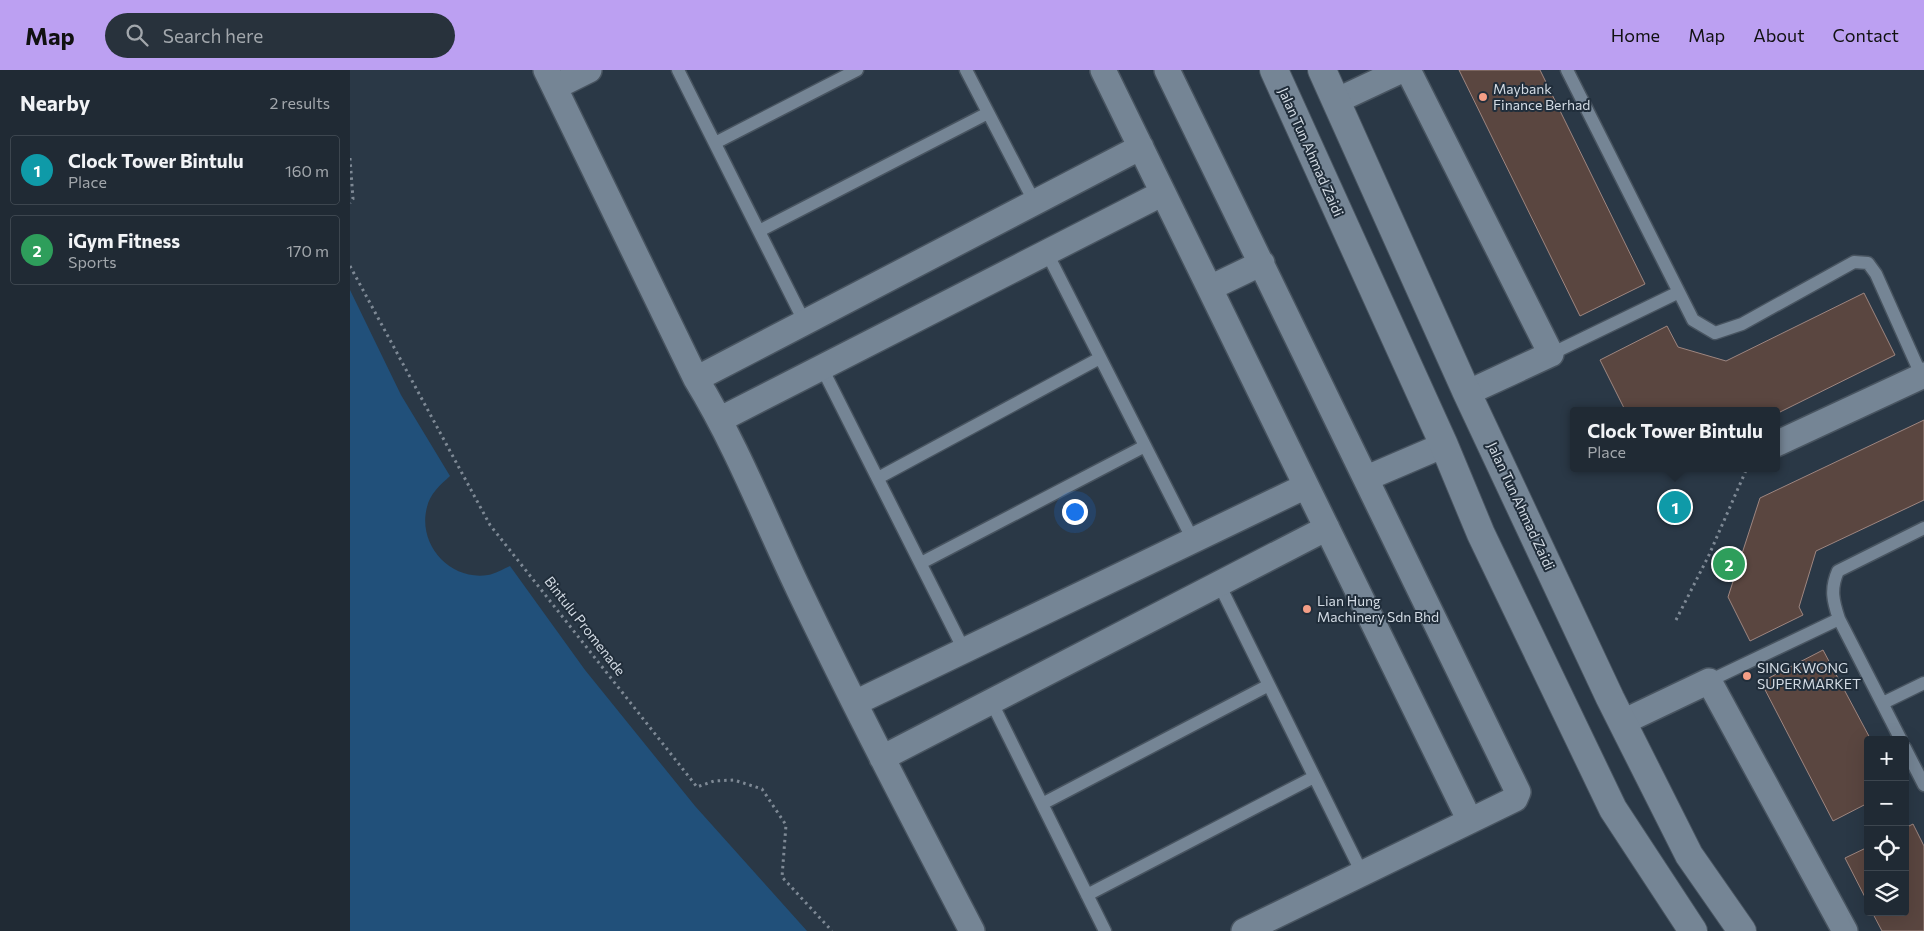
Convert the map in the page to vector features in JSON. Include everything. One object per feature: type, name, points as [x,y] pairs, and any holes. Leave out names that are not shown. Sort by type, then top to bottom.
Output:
[{"type":"street","points":[[589,70],[551,78],[696,380],[721,419],[798,588],[882,758],[972,931]]},
{"type":"street","points":[[1103,70],[1470,821]]},
{"type":"street","points":[[1167,70],[1516,784],[1518,792],[1515,799],[1244,931]]},
{"type":"street","name":"Jalan Tun Ahmad Zaidi","points":[[1274,70],[1444,445],[1481,534],[1613,809],[1693,931]]},
{"type":"street","name":"Jalan Tun Ahmad Zaidi","points":[[1322,70],[1467,393],[1623,722],[1689,855],[1742,931]]},
{"type":"street","points":[[1336,101],[1402,70]]},
{"type":"street","points":[[1408,70],[1551,354],[1467,393]]},
{"type":"street","points":[[696,380],[1141,147]]},
{"type":"street","points":[[721,419],[1163,193]]},
{"type":"street","points":[[1210,288],[1262,263]]},
{"type":"street","points":[[1780,442],[1923,378]]},
{"type":"street","points":[[1367,478],[1444,445]]},
{"type":"street","points":[[855,703],[1306,486]]},
{"type":"street","points":[[882,758],[1327,528]]},
{"type":"street","points":[[1623,722],[1709,681],[1845,931]]},
{"type":"lane","points":[[678,70],[805,323]]},
{"type":"lane","points":[[714,143],[856,70]]},
{"type":"lane","points":[[966,70],[1035,203]]},
{"type":"lane","points":[[1567,70],[1692,320],[1715,333],[1742,324],[1854,262],[1868,263],[1876,274],[1923,378]]},
{"type":"lane","points":[[759,231],[988,113]]},
{"type":"lane","points":[[1047,253],[1193,540]]},
{"type":"lane","points":[[1551,354],[1677,293]]},
{"type":"lane","points":[[878,478],[1100,358]]},
{"type":"lane","points":[[822,368],[964,650]]},
{"type":"lane","points":[[921,563],[1145,446]]},
{"type":"lane","points":[[1899,736],[1839,619],[1832,598],[1832,584],[1838,571],[1924,528]]},
{"type":"lane","points":[[1219,584],[1362,873]]},
{"type":"lane","points":[[1709,681],[1839,619]]},
{"type":"lane","points":[[1882,703],[1924,683]]},
{"type":"lane","points":[[1042,804],[1269,685]]},
{"type":"lane","points":[[991,701],[1105,931]]},
{"type":"lane","points":[[1909,756],[1924,784]]},
{"type":"lane","points":[[1087,895],[1314,777]]},
{"type":"path","points":[[350,158],[353,199],[350,203]]},
{"type":"path","name":"Bintulu Promenade","points":[[350,266],[490,525],[697,786],[714,781],[734,780],[762,790],[786,825],[782,878],[832,931]]},
{"type":"path","points":[[1676,620],[1709,555],[1745,472]]},
{"type":"water","points":[[350,290],[401,395],[450,476],[439,486],[428,502],[425,521],[432,547],[449,566],[461,572],[474,575],[488,575],[510,566],[585,670],[695,806],[807,931],[350,931]]},
{"type":"building","points":[[1459,70],[1540,70],[1645,284],[1580,316]]},
{"type":"building","points":[[1864,293],[1895,355],[1780,412],[1780,407],[1624,407],[1600,360],[1667,326],[1678,347],[1726,361]]},
{"type":"building","points":[[1924,420],[1924,500],[1816,551],[1799,607],[1803,615],[1750,641],[1728,597],[1760,498]]},
{"type":"building","points":[[1823,650],[1869,736],[1864,736],[1864,805],[1833,821],[1761,682]]},
{"type":"building","points":[[1913,824],[1924,846],[1924,931],[1882,931],[1874,916],[1909,916],[1909,826]]},
{"type":"building","points":[[1864,849],[1864,895],[1845,858]]},
{"type":"place","name":"Maybank Finance Berhad","points":[[1483,97]]},
{"type":"place","name":"Clock Tower Bintulu","points":[[1675,507]]},
{"type":"place","name":"iGym Fitness","points":[[1729,564]]},
{"type":"place","name":"Lian Hung Machinery Sdn Bhd","points":[[1307,609]]},
{"type":"place","name":"SING KWONG SUPERMARKET","points":[[1747,676]]}]
